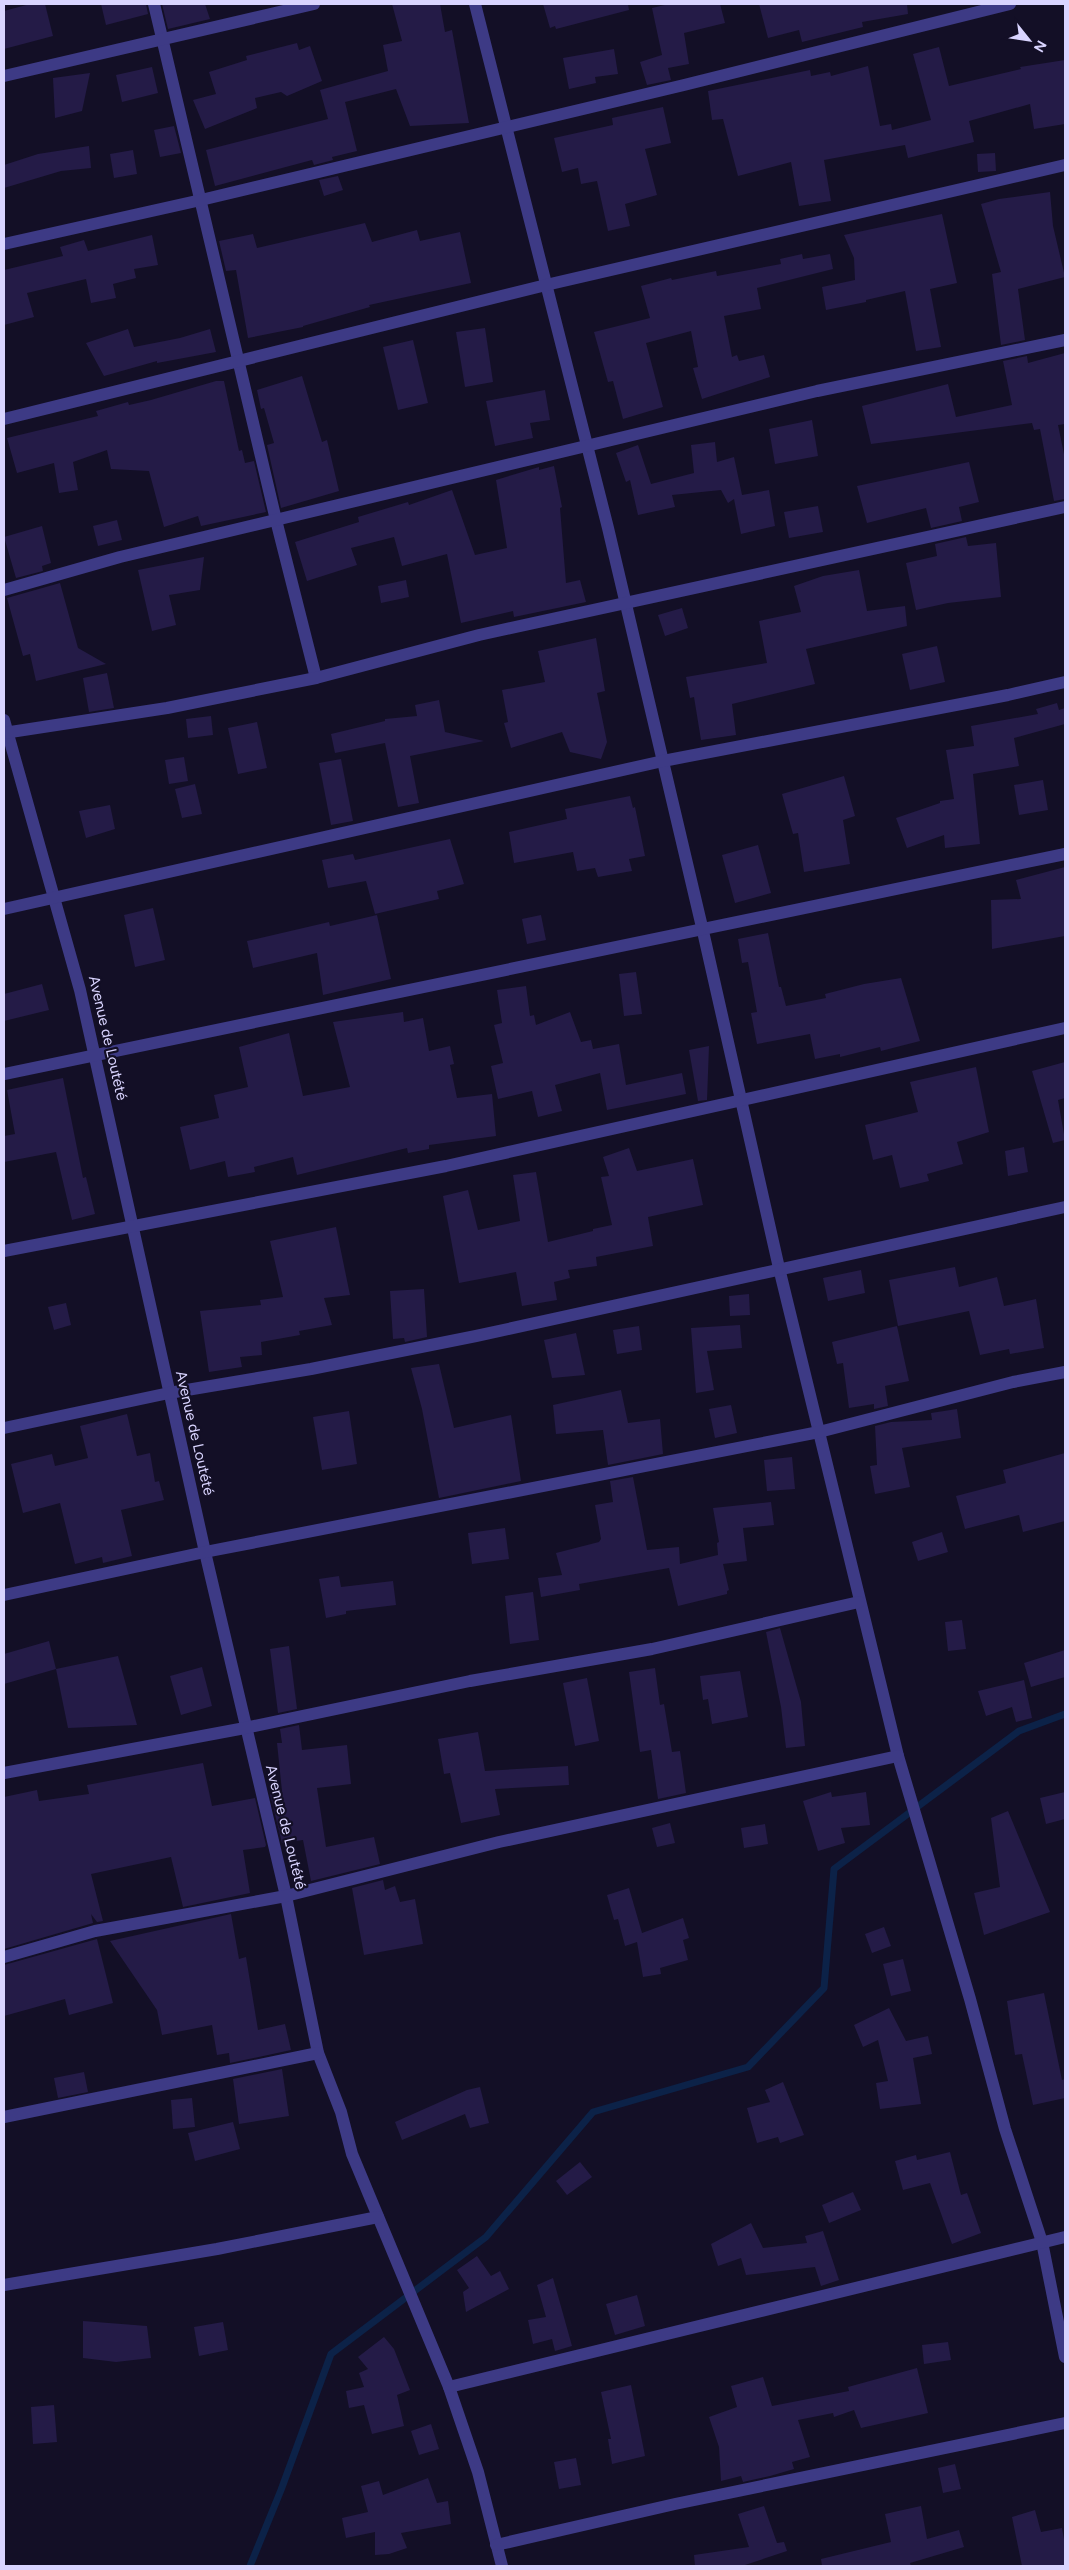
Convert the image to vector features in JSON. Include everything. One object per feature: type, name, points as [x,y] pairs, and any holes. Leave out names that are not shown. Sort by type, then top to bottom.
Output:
[{"type":"street","points":[[154,4],[276,520],[316,678]]},
{"type":"street","points":[[4,76],[314,4]]},
{"type":"street","points":[[475,4],[625,602],[702,928],[779,1268],[859,1602],[880,1678],[898,1756],[970,1999],[1005,2129],[1042,2242],[1065,2357]]},
{"type":"street","points":[[4,244],[200,200],[684,85],[1010,4]]},
{"type":"street","points":[[4,419],[546,285],[1065,165]]},
{"type":"street","points":[[4,590],[120,558],[816,392],[1065,340]]},
{"type":"street","points":[[5,733],[167,708],[316,678],[479,635],[1065,507]]},
{"type":"street","points":[[4,909],[663,761],[1008,695],[1065,682]]},
{"type":"street","name":"Avenue de Loutété","points":[[4,720],[5,733],[55,898],[95,1055],[205,1552],[286,1896],[318,2054],[342,2112],[352,2154],[449,2387],[478,2472],[502,2566]]},
{"type":"street","points":[[4,1074],[1065,854]]},
{"type":"street","points":[[4,1251],[446,1166],[1065,1028]]},
{"type":"street","points":[[4,1428],[169,1393],[311,1369],[446,1342],[1065,1207]]},
{"type":"street","points":[[4,1595],[205,1552],[819,1432],[1013,1382],[1065,1372]]},
{"type":"street","points":[[4,1773],[245,1728],[470,1681],[652,1649],[859,1602]]},
{"type":"street","points":[[4,1957],[121,1926],[286,1896],[499,1842],[898,1756]]},
{"type":"street","points":[[4,2117],[318,2054]]},
{"type":"street","points":[[4,2285],[217,2249],[378,2217]]},
{"type":"street","points":[[449,2387],[1065,2237]]},
{"type":"street","points":[[496,2545],[685,2502],[1065,2423]]},
{"type":"building","points":[[30,4],[45,4],[53,36],[4,49],[4,11]]},
{"type":"building","points":[[101,4],[146,4],[148,14],[106,25]]},
{"type":"building","points":[[162,4],[205,4],[210,19],[168,29]]},
{"type":"building","points":[[392,4],[440,4],[445,32],[452,30],[469,123],[410,126],[396,89],[345,102],[357,151],[332,157],[333,160],[314,165],[312,160],[215,186],[206,150],[328,119],[320,90],[388,71],[383,45],[402,41]]},
{"type":"building","points":[[543,4],[628,4],[629,10],[556,29],[555,26],[550,28]]},
{"type":"building","points":[[669,4],[720,4],[725,23],[684,33],[689,64],[668,68],[671,80],[647,85],[640,62],[662,55],[652,8]]},
{"type":"building","points":[[759,4],[907,4],[908,14],[862,22],[863,27],[802,42],[799,30],[768,38]]},
{"type":"building","points":[[297,43],[299,50],[310,46],[322,81],[287,96],[281,92],[255,98],[257,108],[205,129],[193,100],[216,94],[209,72],[247,60],[246,56]]},
{"type":"building","points":[[939,47],[949,86],[1021,69],[1020,67],[1065,60],[1065,124],[1034,129],[1030,104],[969,121],[974,142],[908,158],[905,145],[824,160],[831,201],[799,206],[791,162],[738,176],[723,119],[712,120],[708,91],[810,70],[811,76],[830,72],[831,76],[868,66],[880,126],[891,124],[892,130],[931,120],[913,54]]},
{"type":"building","points":[[614,49],[618,74],[595,77],[596,83],[569,89],[563,58]]},
{"type":"building","points":[[152,67],[158,93],[122,102],[116,75]]},
{"type":"building","points":[[90,73],[82,111],[55,118],[53,78]]},
{"type":"building","points":[[663,107],[671,143],[645,149],[657,195],[625,204],[630,226],[608,231],[597,181],[581,184],[578,168],[562,172],[554,138],[613,125],[612,118]]},
{"type":"building","points":[[174,126],[181,153],[160,157],[154,130]]},
{"type":"building","points":[[89,146],[91,168],[61,171],[4,188],[4,165],[38,154]]},
{"type":"building","points":[[133,150],[137,174],[114,178],[110,154]]},
{"type":"building","points":[[995,153],[996,171],[978,172],[977,154]]},
{"type":"building","points":[[338,176],[343,190],[324,196],[319,180]]},
{"type":"building","points":[[1050,192],[1053,226],[1065,277],[1018,289],[1025,340],[1001,345],[992,274],[1001,272],[981,204],[999,199]]},
{"type":"building","points":[[942,214],[957,283],[930,289],[941,347],[916,351],[905,291],[866,300],[866,302],[826,310],[822,287],[855,280],[854,258],[844,235]]},
{"type":"building","points":[[365,223],[372,242],[417,230],[420,241],[460,232],[471,283],[369,305],[370,307],[303,327],[248,338],[236,270],[226,271],[219,241],[253,234],[257,248]]},
{"type":"building","points":[[152,235],[158,265],[134,269],[136,278],[113,284],[116,298],[91,303],[86,279],[27,293],[34,317],[4,325],[4,270],[63,256],[60,247],[84,240],[88,251]]},
{"type":"building","points":[[802,254],[803,259],[830,254],[833,269],[757,288],[761,309],[724,316],[732,357],[737,355],[739,361],[764,355],[770,377],[702,399],[693,368],[698,367],[691,331],[646,343],[663,407],[623,419],[613,381],[608,382],[594,332],[650,318],[641,286],[671,278],[672,280],[716,271],[717,276],[781,264],[780,259]]},
{"type":"building","points":[[485,328],[493,382],[465,387],[456,332]]},
{"type":"building","points":[[128,329],[134,347],[180,338],[210,329],[216,352],[157,363],[157,361],[104,376],[86,343]]},
{"type":"building","points":[[413,340],[428,403],[398,410],[383,347]]},
{"type":"building","points":[[1065,353],[1065,424],[1058,425],[1065,459],[1065,499],[1054,501],[1040,429],[1034,430],[1032,423],[871,444],[862,406],[948,384],[956,417],[1012,405],[1003,361],[1027,356],[1028,363]]},
{"type":"building","points":[[302,376],[322,442],[327,440],[339,491],[281,508],[267,445],[274,443],[264,408],[261,409],[257,390]]},
{"type":"building","points":[[216,381],[224,381],[239,451],[242,450],[245,463],[254,461],[266,512],[201,526],[198,516],[164,527],[149,471],[111,469],[107,450],[73,462],[78,490],[59,493],[54,463],[17,473],[7,438],[98,416],[96,411],[128,402],[129,405],[151,400]]},
{"type":"building","points":[[545,390],[550,420],[530,423],[533,438],[495,446],[486,401]]},
{"type":"building","points":[[812,420],[818,456],[775,464],[769,429]]},
{"type":"building","points":[[715,442],[717,462],[734,457],[742,495],[769,490],[775,526],[741,534],[734,499],[728,503],[721,490],[672,495],[675,507],[638,515],[630,480],[626,482],[616,453],[638,445],[651,484],[694,473],[691,445]]},
{"type":"building","points":[[969,462],[979,502],[959,507],[962,521],[931,528],[926,508],[867,523],[857,486]]},
{"type":"building","points":[[554,466],[562,507],[560,508],[566,583],[580,580],[586,602],[514,617],[513,611],[461,623],[447,554],[402,566],[394,537],[351,548],[357,565],[307,581],[295,542],[359,522],[358,517],[408,502],[409,505],[452,490],[475,555],[507,548],[496,480],[539,467],[539,470]]},
{"type":"building","points":[[818,506],[823,532],[789,538],[784,512]]},
{"type":"building","points":[[117,520],[122,540],[98,546],[93,526]]},
{"type":"building","points":[[42,526],[51,563],[42,566],[43,571],[16,578],[4,537]]},
{"type":"building","points":[[966,537],[968,546],[996,543],[1001,597],[948,603],[916,610],[906,563],[937,556],[935,544]]},
{"type":"building","points":[[204,557],[200,590],[169,595],[176,625],[152,631],[138,570]]},
{"type":"building","points":[[859,570],[867,611],[905,606],[907,626],[806,649],[815,684],[732,704],[736,735],[701,740],[694,697],[690,698],[686,677],[767,663],[759,621],[801,612],[794,586],[823,576]]},
{"type":"building","points":[[406,580],[409,597],[381,603],[378,586]]},
{"type":"building","points":[[60,583],[78,648],[106,664],[36,681],[30,654],[23,656],[7,598]]},
{"type":"building","points":[[682,608],[688,628],[665,636],[658,615]]},
{"type":"building","points":[[596,638],[605,691],[597,693],[607,742],[601,759],[570,752],[562,732],[511,748],[504,723],[508,722],[502,690],[545,682],[538,651]]},
{"type":"building","points":[[937,646],[945,682],[910,690],[902,654]]},
{"type":"building","points":[[107,673],[114,708],[89,712],[83,678]]},
{"type":"building","points":[[439,700],[445,732],[484,741],[410,756],[419,803],[398,807],[385,743],[335,753],[331,734],[385,721],[385,719],[417,716],[415,705]]},
{"type":"building","points":[[1057,703],[1059,710],[1065,708],[1065,724],[1014,738],[1019,766],[973,774],[980,844],[945,848],[944,835],[907,848],[896,818],[940,803],[940,801],[954,799],[946,750],[974,746],[971,726],[1038,714],[1036,709]]},
{"type":"building","points":[[211,716],[213,735],[188,738],[186,719]]},
{"type":"building","points":[[257,722],[267,768],[238,774],[228,728]]},
{"type":"building","points":[[184,757],[188,781],[169,784],[165,760]]},
{"type":"building","points":[[341,759],[353,821],[331,825],[319,763]]},
{"type":"building","points":[[844,776],[855,816],[843,820],[850,864],[804,872],[798,833],[793,834],[782,794]]},
{"type":"building","points":[[1043,780],[1048,810],[1019,815],[1014,785]]},
{"type":"building","points":[[195,784],[202,814],[182,818],[175,789]]},
{"type":"building","points":[[630,796],[633,808],[635,807],[645,856],[629,859],[632,871],[598,877],[595,868],[577,871],[573,852],[514,863],[509,832],[567,819],[565,809]]},
{"type":"building","points":[[110,805],[115,829],[86,838],[79,811]]},
{"type":"building","points":[[450,839],[464,884],[437,891],[439,899],[375,914],[366,881],[328,888],[322,860],[353,854],[355,860]]},
{"type":"building","points":[[758,845],[771,893],[735,903],[722,855]]},
{"type":"building","points":[[1065,867],[1065,936],[992,949],[991,900],[1021,899],[1016,880]]},
{"type":"building","points":[[153,908],[165,960],[135,967],[124,915]]},
{"type":"building","points":[[377,915],[391,979],[323,995],[317,953],[253,968],[247,941],[329,922],[330,926]]},
{"type":"building","points":[[541,915],[546,940],[527,944],[522,919]]},
{"type":"building","points":[[768,933],[779,987],[781,987],[786,1006],[826,998],[825,994],[864,984],[901,978],[920,1041],[881,1051],[880,1047],[840,1057],[840,1054],[815,1059],[810,1034],[757,1044],[751,1013],[757,1012],[748,962],[742,963],[738,939]]},
{"type":"building","points":[[636,972],[642,1014],[624,1016],[619,974]]},
{"type":"building","points":[[42,984],[49,1010],[4,1021],[4,994]]},
{"type":"building","points":[[526,986],[530,1016],[534,1015],[536,1025],[570,1012],[581,1042],[591,1040],[593,1049],[619,1044],[626,1085],[682,1073],[686,1094],[607,1110],[600,1073],[555,1085],[562,1111],[538,1117],[532,1091],[498,1099],[491,1066],[503,1063],[494,1025],[502,1023],[497,990]]},
{"type":"building","points":[[403,1012],[404,1022],[423,1018],[429,1051],[450,1046],[454,1064],[450,1065],[457,1098],[492,1094],[496,1136],[429,1145],[429,1149],[408,1153],[407,1148],[297,1175],[293,1157],[254,1167],[255,1172],[228,1177],[225,1161],[190,1170],[180,1127],[219,1118],[214,1095],[248,1087],[239,1047],[289,1033],[303,1096],[350,1087],[333,1022]]},
{"type":"building","points":[[709,1046],[707,1100],[698,1101],[689,1050]]},
{"type":"building","points":[[1065,1062],[1065,1098],[1058,1100],[1065,1140],[1053,1143],[1032,1071]]},
{"type":"building","points":[[976,1067],[989,1132],[957,1142],[963,1164],[927,1174],[929,1181],[900,1188],[892,1155],[873,1160],[865,1125],[918,1112],[910,1082]]},
{"type":"building","points":[[63,1078],[83,1178],[86,1177],[95,1214],[72,1220],[56,1152],[4,1162],[4,1136],[15,1134],[7,1090]]},
{"type":"building","points":[[1024,1147],[1028,1172],[1008,1176],[1005,1151]]},
{"type":"building","points":[[629,1148],[637,1171],[693,1159],[703,1205],[648,1217],[653,1246],[596,1257],[597,1266],[568,1270],[570,1278],[554,1282],[557,1300],[522,1306],[516,1272],[459,1283],[443,1196],[468,1190],[478,1230],[520,1221],[513,1175],[536,1172],[548,1242],[593,1231],[593,1229],[612,1225],[601,1177],[609,1176],[603,1157]]},
{"type":"building","points":[[336,1227],[350,1295],[324,1298],[332,1325],[299,1331],[300,1335],[261,1342],[262,1355],[240,1357],[242,1367],[209,1372],[200,1311],[261,1305],[260,1300],[283,1297],[270,1241]]},
{"type":"building","points":[[955,1267],[959,1287],[997,1277],[1004,1306],[1036,1299],[1044,1348],[1010,1354],[1009,1349],[980,1355],[969,1311],[898,1326],[889,1280]]},
{"type":"building","points":[[861,1270],[865,1293],[828,1301],[823,1278]]},
{"type":"building","points":[[424,1289],[427,1337],[405,1342],[404,1338],[393,1339],[390,1291]]},
{"type":"building","points":[[749,1294],[750,1315],[730,1316],[729,1296]]},
{"type":"building","points":[[66,1303],[71,1325],[54,1330],[48,1307]]},
{"type":"building","points":[[740,1325],[742,1348],[707,1351],[714,1390],[696,1393],[691,1328]]},
{"type":"building","points":[[639,1326],[642,1350],[617,1354],[613,1330]]},
{"type":"building","points":[[897,1326],[909,1381],[885,1386],[888,1406],[874,1409],[874,1404],[849,1408],[843,1363],[837,1364],[832,1342]]},
{"type":"building","points":[[576,1333],[585,1375],[552,1378],[544,1340]]},
{"type":"building","points":[[439,1364],[454,1428],[511,1415],[521,1481],[439,1498],[422,1409],[411,1368]]},
{"type":"building","points":[[621,1390],[628,1423],[660,1419],[663,1454],[608,1465],[603,1430],[556,1434],[553,1405]]},
{"type":"building","points":[[731,1405],[737,1433],[715,1438],[709,1409]]},
{"type":"building","points":[[957,1409],[961,1438],[902,1448],[910,1487],[875,1494],[870,1466],[877,1465],[875,1426],[891,1422],[932,1420],[931,1413]]},
{"type":"building","points":[[349,1411],[357,1464],[322,1470],[313,1417]]},
{"type":"building","points":[[127,1414],[137,1456],[150,1453],[155,1482],[159,1481],[164,1500],[121,1510],[132,1556],[103,1563],[102,1557],[75,1564],[60,1503],[23,1513],[11,1464],[52,1454],[55,1466],[88,1458],[80,1426]]},
{"type":"building","points":[[1065,1453],[1065,1521],[1023,1532],[1019,1515],[965,1529],[956,1496],[1006,1483],[1003,1470]]},
{"type":"building","points":[[792,1457],[795,1489],[767,1491],[764,1460]]},
{"type":"building","points":[[633,1477],[647,1550],[679,1547],[680,1564],[718,1555],[717,1543],[719,1542],[713,1508],[771,1502],[774,1525],[743,1528],[747,1561],[723,1564],[729,1590],[727,1594],[678,1606],[669,1568],[579,1584],[580,1590],[541,1597],[538,1578],[562,1575],[556,1553],[599,1542],[601,1539],[595,1505],[613,1502],[610,1481]]},
{"type":"building","points":[[505,1528],[509,1559],[472,1564],[468,1533]]},
{"type":"building","points":[[942,1532],[948,1552],[918,1561],[912,1542]]},
{"type":"building","points":[[339,1576],[341,1587],[393,1581],[396,1605],[346,1611],[346,1614],[326,1618],[319,1579]]},
{"type":"building","points":[[533,1592],[539,1640],[510,1644],[505,1596]]},
{"type":"building","points":[[962,1620],[966,1649],[948,1651],[945,1622]]},
{"type":"building","points":[[780,1628],[801,1702],[805,1746],[786,1748],[781,1707],[766,1632]]},
{"type":"building","points":[[49,1641],[56,1669],[4,1684],[4,1654]]},
{"type":"building","points":[[289,1646],[297,1709],[278,1713],[270,1649]]},
{"type":"building","points":[[1065,1650],[1065,1677],[1031,1687],[1024,1663]]},
{"type":"building","points":[[118,1656],[137,1725],[68,1728],[56,1669]]},
{"type":"building","points":[[202,1667],[212,1706],[181,1715],[170,1676]]},
{"type":"building","points":[[655,1668],[660,1705],[664,1704],[672,1752],[680,1751],[686,1793],[658,1799],[651,1750],[640,1752],[629,1672]]},
{"type":"building","points":[[740,1671],[748,1717],[712,1724],[708,1699],[703,1700],[700,1676]]},
{"type":"building","points":[[587,1678],[599,1741],[575,1746],[563,1683]]},
{"type":"building","points":[[1024,1680],[1032,1718],[1016,1722],[1012,1707],[986,1716],[978,1691]]},
{"type":"building","points":[[299,1725],[302,1750],[347,1745],[351,1784],[317,1788],[326,1847],[374,1837],[380,1864],[311,1881],[303,1840],[282,1843],[270,1794],[282,1791],[277,1743],[282,1743],[280,1729]]},
{"type":"building","points":[[478,1732],[485,1771],[568,1766],[569,1785],[495,1789],[500,1815],[461,1823],[450,1773],[444,1774],[438,1739]]},
{"type":"building","points":[[203,1763],[212,1806],[255,1798],[266,1845],[265,1847],[243,1850],[250,1893],[183,1907],[171,1857],[91,1874],[103,1921],[97,1922],[91,1914],[93,1923],[4,1949],[4,1797],[37,1790],[39,1801],[89,1794],[87,1785]]},
{"type":"building","points":[[831,1792],[832,1797],[866,1792],[870,1825],[841,1828],[845,1843],[818,1851],[803,1801]]},
{"type":"building","points":[[1065,1792],[1065,1819],[1046,1824],[1040,1798]]},
{"type":"building","points":[[1008,1811],[1050,1912],[984,1935],[974,1893],[1000,1887],[991,1818]]},
{"type":"building","points":[[670,1823],[675,1843],[657,1847],[652,1828]]},
{"type":"building","points":[[765,1824],[768,1844],[744,1848],[741,1828]]},
{"type":"building","points":[[383,1880],[385,1890],[395,1886],[400,1902],[415,1899],[423,1944],[364,1955],[352,1888]]},
{"type":"building","points":[[629,1888],[642,1933],[683,1918],[689,1938],[683,1940],[688,1960],[660,1968],[661,1974],[643,1977],[637,1942],[625,1946],[618,1919],[614,1920],[607,1895]]},
{"type":"building","points":[[231,1914],[239,1959],[246,1957],[258,2030],[285,2024],[291,2050],[230,2063],[229,2053],[217,2055],[212,2025],[162,2035],[157,2010],[110,1941]]},
{"type":"building","points":[[884,1927],[891,1946],[872,1953],[865,1934]]},
{"type":"building","points":[[97,1939],[113,2003],[69,2015],[65,1999],[4,2016],[4,1965]]},
{"type":"building","points":[[903,1959],[911,1991],[891,1996],[883,1964]]},
{"type":"building","points":[[1044,1993],[1062,2080],[1065,2079],[1065,2098],[1033,2105],[1022,2054],[1015,2055],[1007,2001]]},
{"type":"building","points":[[889,2008],[906,2041],[928,2036],[932,2054],[913,2058],[921,2104],[880,2109],[876,2083],[888,2081],[878,2040],[863,2047],[854,2025]]},
{"type":"building","points":[[282,2069],[289,2116],[239,2124],[233,2079]]},
{"type":"building","points":[[84,2072],[88,2092],[58,2098],[54,2078]]},
{"type":"building","points":[[783,2082],[804,2135],[780,2143],[778,2137],[757,2143],[747,2108],[770,2102],[765,2090]]},
{"type":"building","points":[[480,2087],[489,2123],[470,2128],[465,2114],[402,2140],[395,2122],[467,2090]]},
{"type":"building","points":[[192,2098],[195,2127],[173,2129],[171,2100]]},
{"type":"building","points":[[233,2122],[240,2149],[195,2161],[188,2133]]},
{"type":"building","points":[[950,2152],[961,2195],[967,2193],[981,2233],[952,2244],[930,2183],[903,2190],[895,2161],[916,2155],[917,2160]]},
{"type":"building","points":[[580,2162],[592,2177],[567,2195],[556,2181]]},
{"type":"building","points":[[853,2192],[861,2210],[829,2223],[822,2205]]},
{"type":"building","points":[[751,2223],[763,2248],[807,2243],[805,2236],[823,2231],[839,2280],[821,2286],[815,2267],[746,2275],[741,2258],[718,2266],[711,2244]]},
{"type":"building","points":[[477,2256],[491,2276],[500,2271],[509,2289],[466,2312],[463,2292],[469,2288],[457,2270]]},
{"type":"building","points":[[553,2278],[572,2346],[555,2351],[552,2339],[533,2344],[528,2320],[546,2317],[537,2285]]},
{"type":"building","points":[[637,2295],[645,2326],[615,2335],[606,2304]]},
{"type":"building","points":[[83,2321],[147,2326],[151,2358],[116,2362],[83,2358]]},
{"type":"building","points":[[223,2322],[228,2350],[199,2356],[194,2327]]},
{"type":"building","points":[[384,2337],[394,2349],[410,2390],[397,2395],[404,2426],[372,2434],[364,2405],[349,2408],[346,2391],[364,2387],[359,2373],[368,2369],[358,2357]]},
{"type":"building","points":[[948,2342],[951,2360],[924,2364],[922,2345]]},
{"type":"building","points":[[917,2368],[928,2413],[861,2428],[854,2410],[834,2417],[833,2413],[798,2420],[810,2457],[792,2462],[794,2469],[770,2476],[743,2482],[741,2476],[721,2481],[719,2447],[709,2417],[737,2407],[731,2386],[763,2377],[772,2406],[849,2391],[848,2387]]},
{"type":"building","points":[[631,2385],[645,2456],[612,2464],[608,2439],[611,2439],[601,2392]]},
{"type":"building","points":[[54,2405],[57,2442],[33,2444],[31,2407]]},
{"type":"building","points":[[431,2424],[439,2449],[419,2455],[411,2431]]},
{"type":"building","points":[[576,2458],[581,2485],[559,2489],[554,2462]]},
{"type":"building","points":[[955,2464],[961,2489],[943,2493],[938,2468]]},
{"type":"building","points":[[428,2478],[437,2503],[448,2501],[451,2524],[401,2533],[407,2548],[389,2554],[375,2555],[375,2532],[346,2538],[342,2518],[368,2512],[361,2486],[379,2481],[383,2495]]},
{"type":"building","points":[[764,2506],[777,2543],[784,2542],[787,2551],[742,2566],[695,2566],[694,2555],[749,2547],[738,2514]]},
{"type":"building","points":[[921,2506],[927,2539],[959,2530],[964,2547],[910,2563],[911,2566],[822,2566],[821,2559],[891,2542],[885,2514]]},
{"type":"building","points":[[1035,2510],[1041,2532],[1062,2528],[1065,2545],[1065,2566],[1022,2566],[1012,2517]]},
{"type":"waterway","points":[[250,2566],[281,2490],[331,2354],[486,2237],[593,2112],[748,2067],[824,1988],[834,1869],[1019,1731],[1065,1714]]}]
